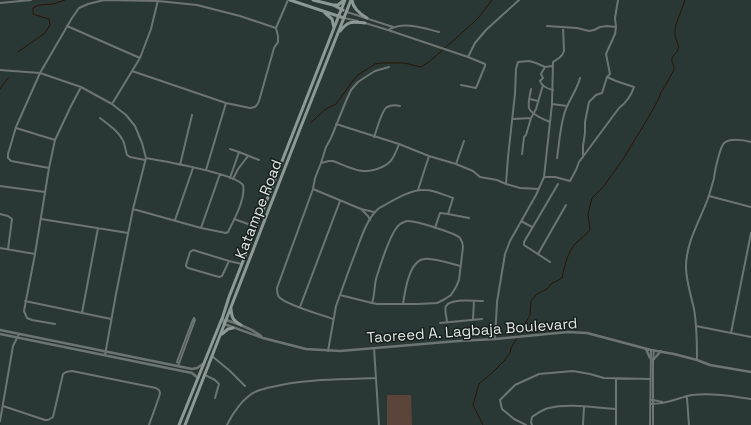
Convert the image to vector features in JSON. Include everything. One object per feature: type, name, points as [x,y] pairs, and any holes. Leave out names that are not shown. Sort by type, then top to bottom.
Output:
[{"type":"main road","points":[[289,0],[344,18]]},
{"type":"main road","points":[[313,0],[346,12]]},
{"type":"main road","points":[[332,6],[338,5],[344,0]]},
{"type":"main road","name":"Katampe Road","points":[[179,425],[223,316],[344,0]]},
{"type":"main road","points":[[352,0],[355,8],[367,18]]},
{"type":"main road","name":"Katampe Road","points":[[184,425],[352,0]]},
{"type":"main road","points":[[320,10],[330,16],[334,29]]},
{"type":"main road","points":[[338,34],[346,24],[350,22],[366,23]]},
{"type":"main road","points":[[230,309],[234,320],[241,325]]},
{"type":"main road","points":[[220,335],[224,331],[233,328]]},
{"type":"street","points":[[0,3],[31,0]]},
{"type":"street","points":[[49,168],[11,161],[8,158],[8,154],[16,127],[40,73],[79,8],[104,0],[158,0],[197,5],[240,16],[276,28]]},
{"type":"street","points":[[112,104],[140,58],[151,29],[158,0]]},
{"type":"street","points":[[132,71],[226,102],[254,108],[259,101],[274,48],[278,42],[276,28],[289,0]]},
{"type":"street","points":[[468,57],[475,43],[486,30],[519,0]]},
{"type":"street","points":[[583,157],[585,122],[589,102],[596,95],[602,94],[607,77],[610,74],[606,54],[612,43],[616,27],[615,18],[618,0]]},
{"type":"street","points":[[346,12],[393,27],[416,26],[439,32]]},
{"type":"street","points":[[344,18],[388,30],[485,64],[476,88],[461,85]]},
{"type":"street","points":[[67,26],[140,58]]},
{"type":"street","points":[[547,26],[577,28],[589,31],[600,27],[616,27]]},
{"type":"street","points":[[388,30],[393,27]]},
{"type":"street","points":[[495,339],[497,302],[505,254],[510,241],[544,178],[552,104],[553,62],[560,59],[564,52],[563,27]]},
{"type":"street","points":[[506,184],[516,94],[517,64],[518,62],[529,61],[545,67],[553,66]]},
{"type":"street","points":[[333,319],[290,304],[277,294],[277,288],[313,189],[315,178],[326,147],[351,90],[358,82],[375,71],[389,67]]},
{"type":"street","points":[[545,67],[541,74],[543,78],[540,81],[543,85],[553,90]]},
{"type":"street","points":[[0,70],[40,73],[81,87],[112,104],[126,115],[135,126],[142,143],[146,159],[133,209],[105,355]]},
{"type":"street","points":[[544,178],[555,177],[570,181],[583,157],[619,108],[625,104],[631,96],[634,87],[607,77]]},
{"type":"street","points":[[558,158],[564,115],[580,78]]},
{"type":"street","points":[[522,154],[524,137],[534,114],[543,85]]},
{"type":"street","points":[[55,324],[27,318],[24,311],[25,301],[35,254],[55,140],[81,87]]},
{"type":"street","points":[[531,89],[528,106],[529,108],[534,114],[550,122]]},
{"type":"street","points":[[530,99],[538,101]]},
{"type":"street","points":[[206,171],[226,102]]},
{"type":"street","points":[[552,104],[567,106]]},
{"type":"street","points":[[374,137],[383,111],[387,107],[393,105],[400,106]]},
{"type":"street","points":[[180,165],[192,115]]},
{"type":"street","points":[[100,118],[119,134],[125,145],[127,156],[180,165],[220,174],[241,182],[244,187],[243,196],[234,219],[228,232],[226,233],[201,228],[133,209]]},
{"type":"street","points":[[513,119],[531,118]]},
{"type":"street","points":[[336,124],[456,164],[473,171],[480,176],[520,188],[539,189]]},
{"type":"street","points":[[16,127],[55,140]]},
{"type":"street","points":[[697,360],[696,326],[686,268],[688,248],[709,196],[723,144],[727,141],[733,140],[744,140],[751,142]]},
{"type":"street","points":[[456,164],[464,141]]},
{"type":"street","points":[[321,163],[333,161],[357,170],[370,171],[389,163],[399,144]]},
{"type":"street","points":[[230,149],[259,160]]},
{"type":"street","points":[[230,178],[239,152]]},
{"type":"street","points":[[234,179],[238,169],[248,156]]},
{"type":"street","points":[[418,190],[429,156]]},
{"type":"street","points":[[234,167],[238,169]]},
{"type":"street","points":[[175,220],[193,168]]},
{"type":"street","points":[[201,228],[220,174]]},
{"type":"street","points":[[550,262],[524,245],[524,240],[558,184]]},
{"type":"street","points":[[0,186],[45,192]]},
{"type":"street","points":[[313,189],[361,209],[374,212]]},
{"type":"street","points":[[328,351],[336,306],[361,237],[374,212],[404,196],[418,190],[425,190],[434,191],[453,198],[448,214]]},
{"type":"street","points":[[709,196],[751,206]]},
{"type":"street","points":[[300,307],[340,201]]},
{"type":"street","points":[[538,254],[566,205]]},
{"type":"street","points":[[361,209],[370,220]]},
{"type":"street","points":[[435,228],[440,213],[469,218]]},
{"type":"street","points":[[0,214],[8,216],[12,219],[8,249]]},
{"type":"street","points":[[41,219],[128,233]]},
{"type":"street","points":[[234,219],[248,224]]},
{"type":"street","points":[[340,295],[372,303],[437,303],[451,295],[459,280],[463,247],[461,239],[453,234],[417,222],[408,221],[402,223],[393,231],[374,284],[372,303]]},
{"type":"street","points":[[521,221],[532,227]]},
{"type":"street","points":[[82,313],[98,228]]},
{"type":"street","points":[[731,333],[751,232]]},
{"type":"street","points":[[0,248],[35,254]]},
{"type":"street","points":[[229,261],[222,276],[219,277],[188,268],[186,266],[190,252],[193,250],[242,264]]},
{"type":"street","points":[[403,304],[412,268],[419,260],[427,259],[460,266]]},
{"type":"street","points":[[445,299],[450,303]]},
{"type":"street","points":[[447,322],[445,308],[450,303],[458,300],[483,301]]},
{"type":"street","points":[[25,301],[111,319]]},
{"type":"street","points":[[473,319],[474,301]]},
{"type":"street","points":[[219,324],[225,322],[223,316]]},
{"type":"street","points":[[179,365],[177,362],[180,357],[195,320],[194,318],[189,334]]},
{"type":"street","points":[[440,323],[482,319]]},
{"type":"street","name":"Taoreed A. Lagbaja Boulevard","points":[[225,322],[241,325],[263,338]]},
{"type":"street","name":"Taoreed A. Lagbaja Boulevard","points":[[225,322],[233,328],[263,338],[306,349],[328,351],[458,340],[495,339],[568,332],[587,333],[697,360],[710,365],[751,372]]},
{"type":"street","points":[[696,326],[751,337]]},
{"type":"street","points":[[0,330],[194,368],[203,364]]},
{"type":"street","points":[[0,334],[192,373],[198,378]]},
{"type":"street","points":[[0,421],[13,346],[19,334]]},
{"type":"street","points":[[374,348],[379,425]]},
{"type":"street","points":[[646,348],[652,359],[650,379],[650,425]]},
{"type":"street","points":[[652,350],[654,404],[653,425]]},
{"type":"street","points":[[652,359],[661,351]]},
{"type":"street","points":[[212,356],[245,386]]},
{"type":"street","points":[[3,406],[45,420],[51,419],[53,417],[64,374],[72,371],[156,388],[159,390],[159,397],[149,425]]},
{"type":"street","points":[[526,425],[514,419],[502,409],[500,400],[515,385],[539,374],[573,371],[604,378],[650,379]]},
{"type":"street","points":[[205,375],[215,380],[219,384],[215,398]]},
{"type":"street","points":[[227,425],[234,412],[242,403],[257,391],[289,384],[376,378]]},
{"type":"street","points":[[616,379],[616,425]]},
{"type":"street","points":[[650,404],[664,403],[686,396],[712,394],[751,399]]},
{"type":"street","points":[[686,396],[688,398],[689,425]]},
{"type":"street","points":[[650,400],[664,403]]},
{"type":"street","points":[[532,425],[532,417],[549,408],[569,406],[616,409]]},
{"type":"street","points":[[584,407],[584,425]]},
{"type":"shaded area","points":[[387,395],[411,395],[412,425],[387,425]]},
{"type":"waterway","points":[[18,52],[45,33],[50,25],[49,19],[33,14],[33,8],[39,5],[53,4],[65,0]]},
{"type":"waterway","points":[[311,123],[326,109],[336,104],[358,75],[375,64],[404,63],[421,67],[429,62],[474,22],[492,0]]},
{"type":"waterway","points":[[483,425],[473,405],[479,384],[493,372],[510,353],[511,348],[530,315],[531,301],[537,294],[562,278],[565,264],[573,246],[590,230],[588,214],[592,198],[604,186],[625,156],[651,113],[674,70],[672,57],[678,50],[675,28],[685,0]]},
{"type":"waterway","points":[[0,89],[8,78]]}]
